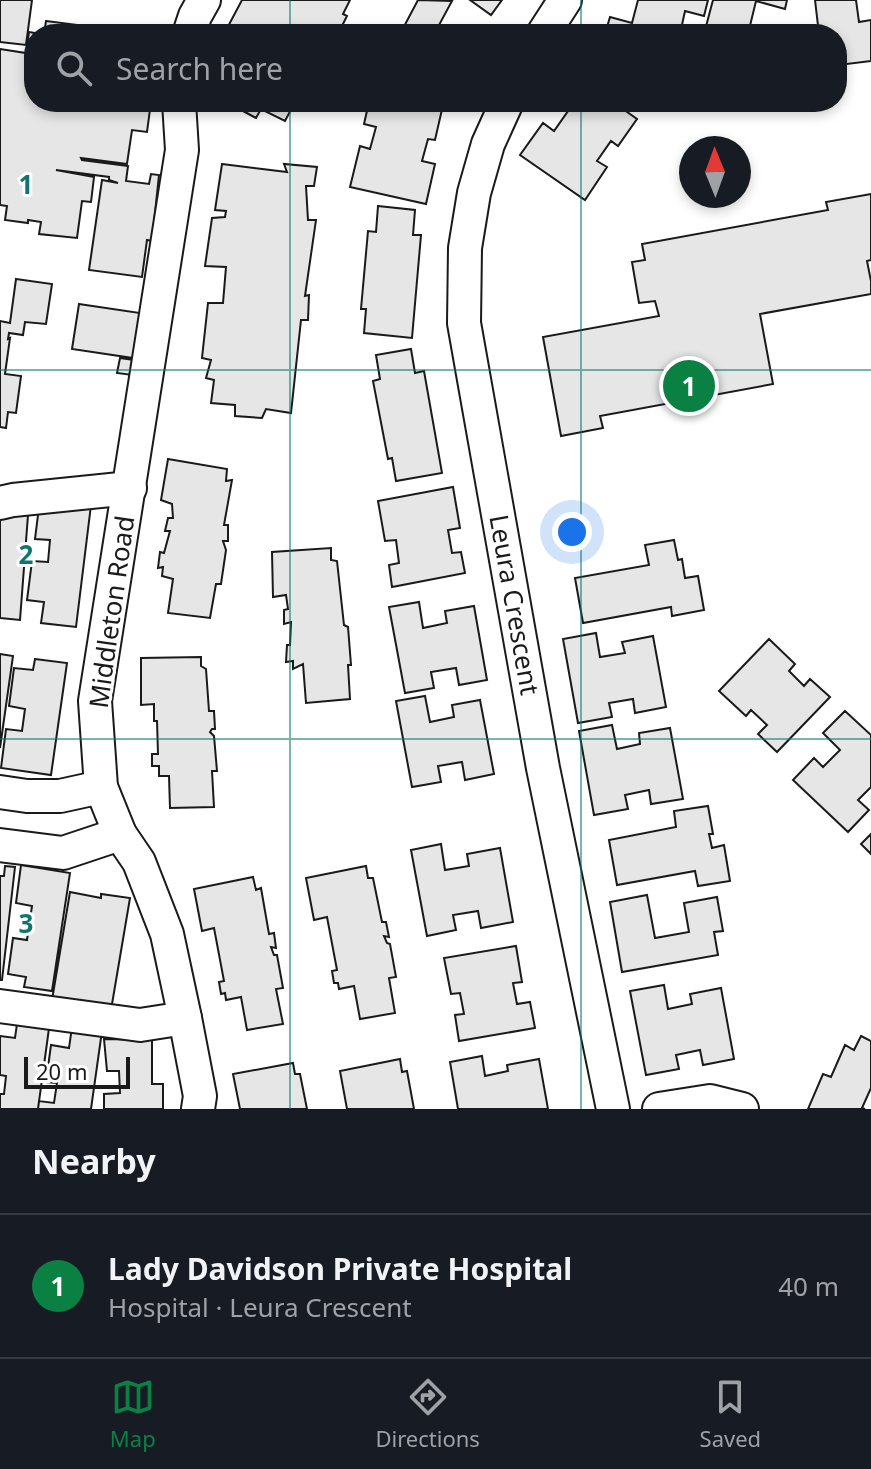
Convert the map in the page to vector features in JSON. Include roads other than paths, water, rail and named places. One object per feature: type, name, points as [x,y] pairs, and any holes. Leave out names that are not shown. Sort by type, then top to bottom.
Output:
[{"type":"street","points":[[192,24],[204,0]]},
{"type":"street","points":[[549,24],[565,0]]},
{"type":"street","name":"Middleton Road","points":[[180,112],[182,150],[95,701],[101,787],[120,834],[139,862],[167,934],[200,1096],[198,1109]]},
{"type":"street","name":"Leura Crescent","points":[[502,112],[488,144],[474,193],[465,248],[464,323],[543,768],[613,1109]]},
{"type":"street","points":[[0,503],[130,488]]},
{"type":"street","points":[[0,792],[60,796],[101,787]]},
{"type":"street","points":[[0,845],[63,853],[120,834]]},
{"type":"street","points":[[0,1006],[140,1025],[185,1018]]},
{"type":"street","points":[[659,1109],[710,1101],[742,1109]]},
{"type":"place","name":"Lady Davidson Private Hospital","points":[[689,386]]}]
